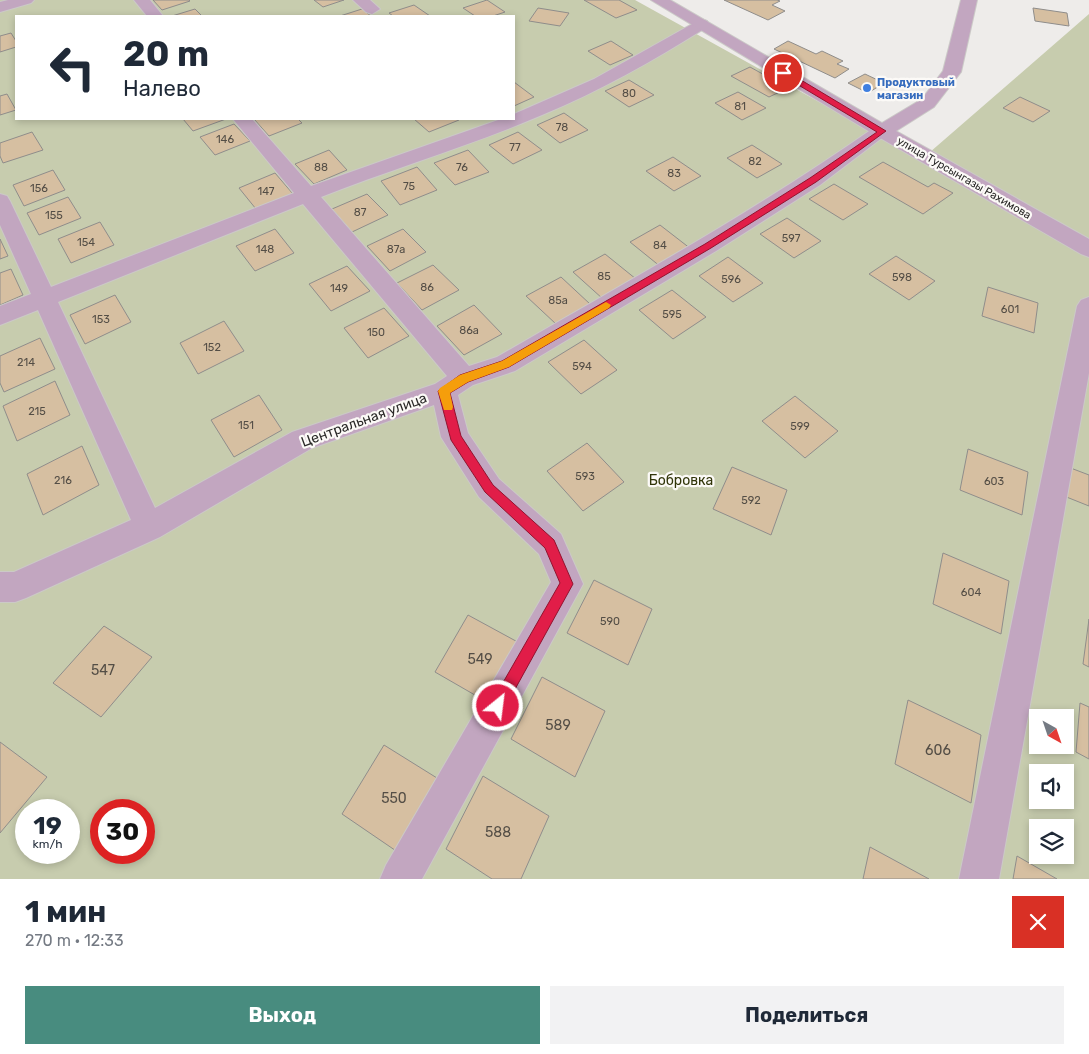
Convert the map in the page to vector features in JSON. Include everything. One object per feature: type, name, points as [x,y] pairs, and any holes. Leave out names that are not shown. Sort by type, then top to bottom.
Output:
[{"type":"street","points":[[0,7],[26,0]]},
{"type":"street","points":[[142,0],[154,15]]},
{"type":"street","name":"улица Турсынгазы Рахимова","points":[[659,0],[882,131],[1089,249]]},
{"type":"street","name":"Центральная улица","points":[[0,587],[15,587],[149,527],[302,440],[454,385],[506,364],[708,246],[813,180],[882,131],[928,103],[952,72],[969,0]]},
{"type":"street","points":[[515,119],[542,109],[632,66],[701,24]]},
{"type":"street","points":[[243,120],[306,195],[454,385],[456,437],[489,488],[550,544],[567,584],[400,879]]},
{"type":"street","points":[[0,316],[366,172],[429,152],[513,120]]},
{"type":"street","points":[[0,201],[149,527]]},
{"type":"street","points":[[979,879],[1089,306]]},
{"type":"green space","name":"Бобровка","points":[[0,0],[635,0],[922,159],[1089,14],[1089,879],[0,879]]},
{"type":"building","points":[[153,0],[189,0],[190,1],[162,10]]},
{"type":"building","points":[[314,0],[344,0],[323,7]]},
{"type":"building","points":[[487,0],[505,12],[496,15],[474,15],[463,8]]},
{"type":"building","points":[[584,0],[619,0],[637,10],[616,18]]},
{"type":"building","points":[[724,0],[777,0],[780,1],[772,5],[785,11],[768,20]]},
{"type":"building","points":[[414,5],[429,15],[392,15],[389,13]]},
{"type":"building","points":[[538,8],[569,13],[560,26],[529,21]]},
{"type":"building","points":[[1033,8],[1067,13],[1069,26],[1035,21]]},
{"type":"building","points":[[195,9],[201,15],[175,15]]},
{"type":"building","points":[[362,9],[370,15],[343,15]]},
{"type":"building","points":[[11,33],[15,39],[15,47],[0,52],[0,36]]},
{"type":"building","points":[[611,41],[633,55],[610,65],[588,51]]},
{"type":"building","points":[[788,41],[816,54],[822,51],[843,61],[837,64],[849,69],[835,78],[774,49]]},
{"type":"building","points":[[750,67],[788,88],[769,97],[731,76]]},
{"type":"building","name":"Продуктовый магазин","points":[[865,74],[884,83],[868,93],[848,83]]},
{"type":"building","points":[[629,80],[654,95],[629,107],[605,91]]},
{"type":"building","points":[[515,83],[534,97],[515,106]]},
{"type":"building","points":[[738,92],[766,108],[742,120],[715,103]]},
{"type":"building","points":[[7,94],[15,110],[0,115],[0,96]]},
{"type":"building","points":[[1020,97],[1050,111],[1033,122],[1003,108]]},
{"type":"building","points":[[564,113],[588,130],[560,143],[537,125]]},
{"type":"building","points":[[184,120],[223,120],[193,131]]},
{"type":"building","points":[[255,120],[299,120],[302,123],[269,136]]},
{"type":"building","points":[[415,120],[459,120],[429,132]]},
{"type":"building","points":[[234,124],[250,141],[215,155],[200,137]]},
{"type":"building","points":[[32,132],[43,150],[3,163],[0,156],[0,143]]},
{"type":"building","points":[[518,132],[542,150],[513,164],[489,145]]},
{"type":"building","points":[[752,145],[782,164],[757,178],[727,158]]},
{"type":"building","points":[[329,150],[347,170],[314,184],[295,164]]},
{"type":"building","points":[[468,150],[489,172],[455,185],[434,163]]},
{"type":"building","points":[[673,157],[701,176],[674,191],[646,171]]},
{"type":"building","points":[[883,162],[928,187],[934,183],[953,193],[923,214],[859,177]]},
{"type":"building","points":[[417,167],[437,190],[400,205],[381,181]]},
{"type":"building","points":[[53,170],[65,190],[24,206],[13,185]]},
{"type":"building","points":[[275,173],[293,194],[256,209],[239,188]]},
{"type":"building","points":[[834,184],[868,204],[843,220],[809,199]]},
{"type":"building","points":[[367,194],[388,215],[352,232],[332,209]]},
{"type":"building","points":[[68,197],[81,218],[39,235],[27,213]]},
{"type":"building","points":[[787,218],[821,241],[794,258],[760,234]]},
{"type":"building","points":[[100,222],[114,245],[71,263],[58,239]]},
{"type":"building","points":[[660,225],[691,249],[661,267],[630,242]]},
{"type":"building","points":[[275,229],[294,253],[255,271],[236,246]]},
{"type":"building","points":[[403,229],[426,252],[390,271],[367,246]]},
{"type":"building","points":[[0,239],[8,256],[0,259]]},
{"type":"building","points":[[605,254],[636,279],[603,299],[573,272]]},
{"type":"building","points":[[896,256],[935,281],[909,300],[869,274]]},
{"type":"building","points":[[728,257],[763,283],[733,302],[699,276]]},
{"type":"building","points":[[433,265],[459,290],[422,310],[397,283]]},
{"type":"building","points":[[347,266],[370,291],[331,311],[309,284]]},
{"type":"building","points":[[11,269],[23,295],[0,305],[0,273]]},
{"type":"building","points":[[561,277],[590,304],[556,324],[526,296]]},
{"type":"building","points":[[988,287],[1038,303],[1034,333],[982,316]]},
{"type":"building","points":[[672,290],[706,317],[673,339],[639,310]]},
{"type":"building","points":[[115,295],[131,322],[85,344],[70,315]]},
{"type":"building","points":[[474,305],[502,334],[464,355],[437,326]]},
{"type":"building","points":[[384,308],[409,336],[368,358],[344,328]]},
{"type":"building","points":[[224,321],[244,351],[198,374],[180,343]]},
{"type":"building","points":[[40,338],[55,369],[4,392],[0,383],[0,356]]},
{"type":"building","points":[[584,340],[617,370],[581,394],[548,362]]},
{"type":"building","points":[[55,381],[70,415],[17,441],[3,406]]},
{"type":"building","points":[[259,395],[282,430],[234,457],[211,420]]},
{"type":"building","points":[[795,396],[838,431],[805,458],[762,421]]},
{"type":"building","points":[[587,443],[624,482],[583,511],[547,471]]},
{"type":"building","points":[[82,446],[99,485],[43,515],[27,474]]},
{"type":"building","points":[[968,449],[1028,472],[1022,515],[960,490]]},
{"type":"building","points":[[732,467],[787,490],[771,535],[713,509]]},
{"type":"building","points":[[1068,467],[1089,475],[1089,506],[1064,496]]},
{"type":"building","points":[[943,553],[1009,581],[1001,634],[933,604]]},
{"type":"building","points":[[594,580],[652,609],[628,665],[567,633]]},
{"type":"building","points":[[468,615],[525,646],[494,706],[435,672]]},
{"type":"building","points":[[1089,619],[1089,667],[1083,664]]},
{"type":"building","points":[[104,626],[152,657],[101,717],[53,683]]},
{"type":"building","points":[[542,677],[605,711],[575,777],[511,739]]},
{"type":"building","points":[[908,700],[981,735],[971,803],[895,764]]},
{"type":"building","points":[[1080,703],[1089,707],[1089,759],[1076,752]]},
{"type":"building","points":[[0,742],[47,777],[29,799],[15,799],[15,815],[0,833]]},
{"type":"building","points":[[384,745],[445,783],[405,857],[342,814]]},
{"type":"building","points":[[483,776],[549,816],[521,879],[492,879],[446,849]]},
{"type":"building","points":[[870,847],[929,879],[863,879]]},
{"type":"building","points":[[1017,856],[1057,879],[1013,879]]},
{"type":"slow traffic","points":[[448,407],[444,391],[464,378],[506,364],[606,305]]},
{"type":"place","name":"Продуктовый магазин","points":[[867,88]]},
{"type":"route","points":[[498,706],[567,584],[550,544],[489,488],[456,437],[444,391],[464,378],[506,364],[708,246],[813,180],[882,131],[783,73]]}]
